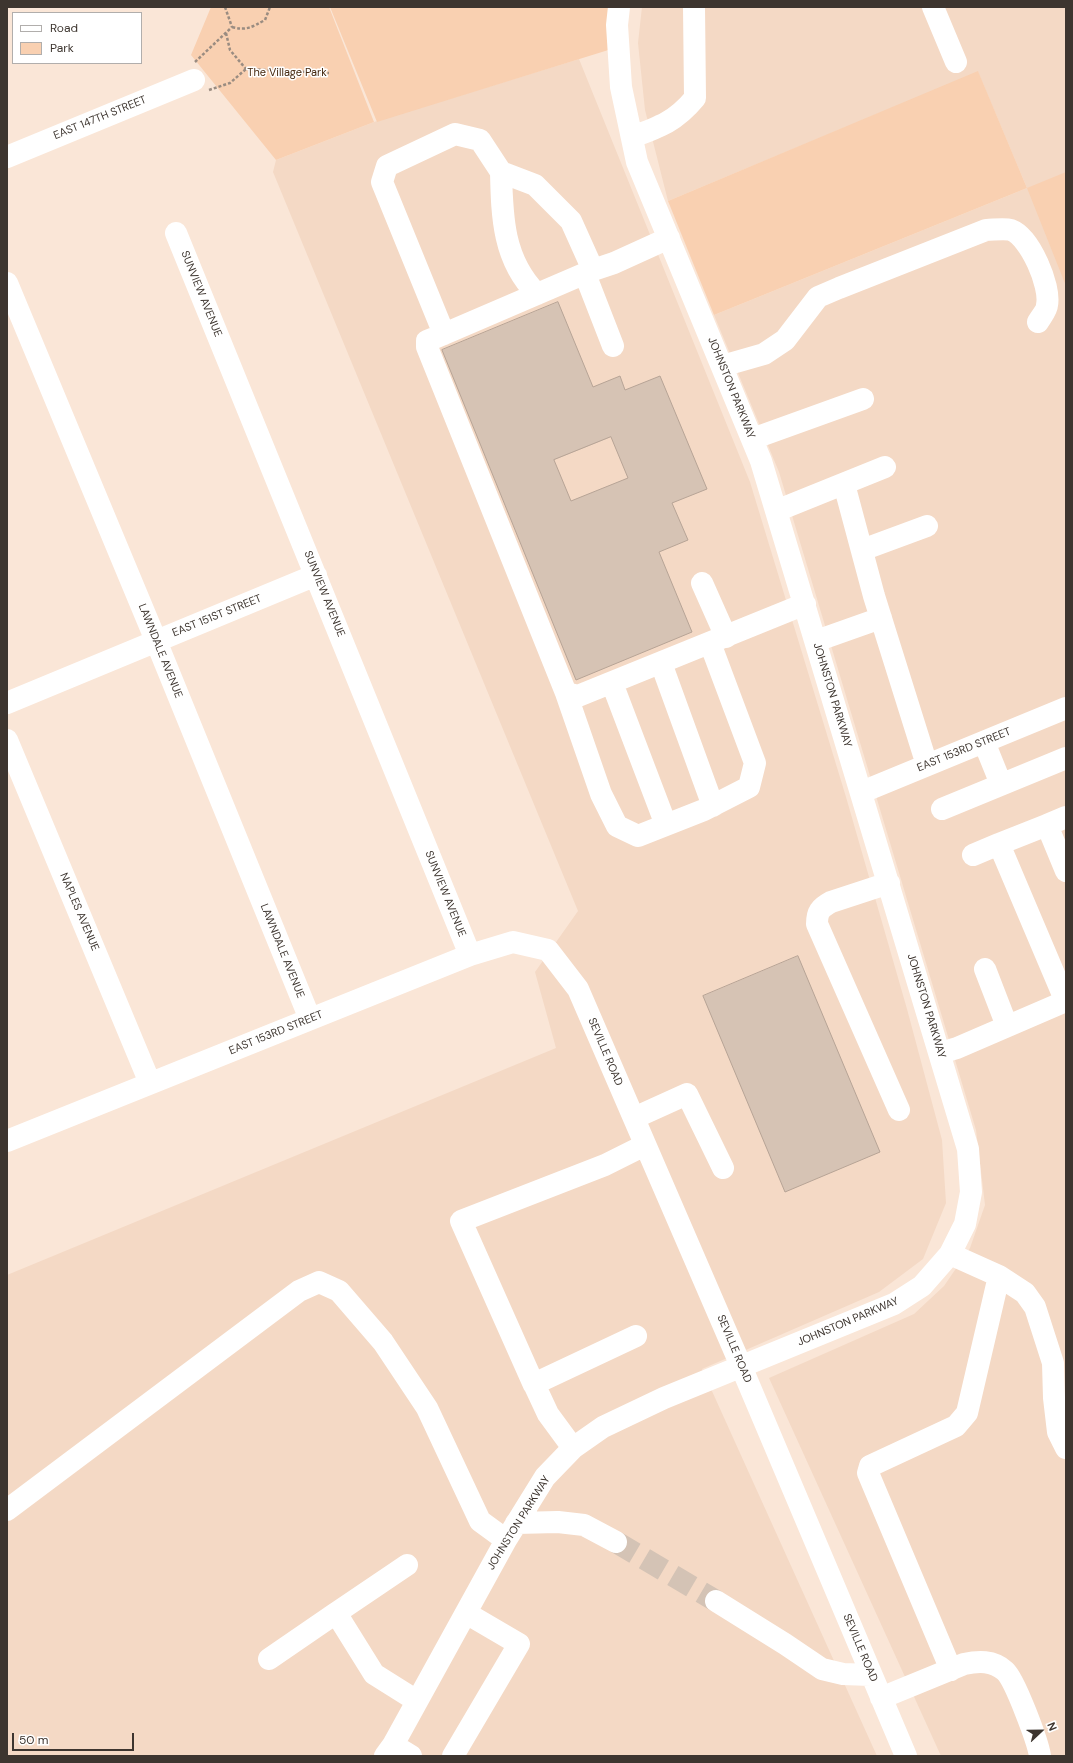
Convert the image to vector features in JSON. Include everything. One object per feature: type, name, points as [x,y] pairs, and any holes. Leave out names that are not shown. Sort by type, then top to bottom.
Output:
[{"type":"street","name":"JOHNSTON PARKWAY","points":[[389,1751],[511,1532],[545,1477],[573,1448],[603,1427],[664,1398],[894,1304],[922,1286],[950,1254],[965,1224],[971,1192],[968,1149],[862,792],[761,461],[637,162],[621,87],[617,25],[619,7]]},
{"type":"street","points":[[632,137],[664,125],[683,112],[696,98],[694,7]]},
{"type":"street","points":[[933,7],[956,62]]},
{"type":"street","name":"EAST 147TH STREET","points":[[7,157],[198,78]]},
{"type":"street","points":[[444,334],[382,182],[386,166],[455,134],[480,140],[501,172],[502,201],[507,245],[526,283],[537,294]]},
{"type":"street","points":[[501,172],[535,185],[571,221],[613,346]]},
{"type":"street","points":[[722,366],[764,354],[786,340],[818,298],[839,288],[986,230],[1011,230],[1025,241],[1037,260],[1046,288],[1048,306],[1038,322]]},
{"type":"street","name":"SUNVIEW AVENUE","points":[[176,233],[470,955]]},
{"type":"street","points":[[669,238],[614,264],[589,272],[427,341],[427,347],[566,693],[601,794],[617,826],[638,836],[713,806],[749,787],[755,763],[702,583]]},
{"type":"street","name":"LAWNDALE AVENUE","points":[[7,283],[310,1019]]},
{"type":"street","points":[[752,439],[862,399]]},
{"type":"street","points":[[776,511],[885,467]]},
{"type":"street","points":[[844,484],[881,618],[927,765]]},
{"type":"street","points":[[862,550],[927,526]]},
{"type":"street","name":"EAST 151ST STREET","points":[[7,703],[316,576]]},
{"type":"street","points":[[566,693],[578,696],[805,604]]},
{"type":"street","points":[[816,641],[881,618]]},
{"type":"street","points":[[661,663],[713,806]]},
{"type":"street","points":[[612,683],[666,825]]},
{"type":"street","name":"EAST 153RD STREET","points":[[862,792],[1066,708]]},
{"type":"street","name":"NAPLES AVENUE","points":[[7,740],[150,1083]]},
{"type":"street","points":[[984,742],[1001,784]]},
{"type":"street","points":[[942,809],[1066,758]]},
{"type":"street","points":[[973,855],[1057,821],[1066,871]]},
{"type":"street","points":[[940,1053],[957,1048],[1066,1002],[999,844]]},
{"type":"street","points":[[889,883],[831,902],[822,907],[817,915],[817,924],[899,1110]]},
{"type":"street","name":"EAST 153RD STREET","points":[[7,1142],[470,955],[513,942],[548,950]]},
{"type":"street","name":"SEVILLE ROAD","points":[[548,950],[578,989],[741,1366],[906,1756]]},
{"type":"street","points":[[985,969],[1007,1026]]},
{"type":"street","points":[[634,1118],[687,1094],[723,1168]]},
{"type":"street","points":[[573,1448],[548,1414],[461,1221],[605,1164],[645,1145]]},
{"type":"street","points":[[950,1254],[999,1276],[1025,1293],[1035,1307],[1053,1363],[1054,1398],[1058,1432],[1066,1448]]},
{"type":"street","points":[[951,1670],[868,1474],[870,1466],[956,1426],[967,1413],[999,1276]]},
{"type":"street","points":[[7,1510],[298,1291],[319,1282],[339,1290],[383,1342],[426,1408],[480,1521],[511,1532],[558,1522],[584,1525],[616,1542]]},
{"type":"street","points":[[534,1385],[636,1336]]},
{"type":"street","points":[[269,1658],[406,1565]]},
{"type":"street","points":[[716,1601],[822,1669],[843,1674],[871,1675]]},
{"type":"street","points":[[336,1613],[374,1674],[417,1701]]},
{"type":"street","points":[[453,1756],[519,1644],[466,1613]]},
{"type":"street","points":[[881,1698],[977,1661],[990,1663],[1005,1671],[1017,1694],[1040,1756]]},
{"type":"street","points":[[389,1751],[411,1756]]},
{"type":"path","points":[[225,7],[232,27]]},
{"type":"path","points":[[232,27],[242,30],[254,26],[265,20],[270,7]]},
{"type":"path","points":[[232,27],[226,32],[198,78],[230,82],[246,69],[329,73]]},
{"type":"path","points":[[226,32],[230,50],[246,69]]},
{"type":"shaded area","points":[[642,7],[1066,7],[1066,1756],[941,1756],[769,1378],[914,1314],[944,1286],[970,1248],[985,1205],[976,1130],[779,472],[714,315],[1027,188],[978,72],[668,201],[645,110],[638,43]]},
{"type":"shaded area","points":[[579,59],[750,482],[846,797],[907,1009],[942,1140],[946,1203],[923,1259],[879,1292],[702,1369],[877,1756],[7,1756],[7,1275],[556,1048],[535,972],[578,911],[273,172],[276,160],[374,122]]},
{"type":"green space","name":"The Village Park","points":[[211,7],[329,7],[374,122],[276,160],[191,55]]},
{"type":"green space","points":[[330,7],[619,7],[618,47],[377,122]]},
{"type":"green space","points":[[978,71],[1027,188],[714,315],[668,201]]},
{"type":"green space","points":[[1066,172],[1066,286],[1027,188]]},
{"type":"building","points":[[558,302],[593,387],[620,376],[625,390],[660,376],[707,489],[672,503],[688,540],[659,552],[692,632],[576,680],[442,350]],"holes":[[[611,437],[628,478],[571,501],[554,460]]]},
{"type":"building","points":[[798,956],[880,1152],[785,1192],[703,996]]},
{"type":"tunnel","points":[[616,1542],[716,1601]]}]
